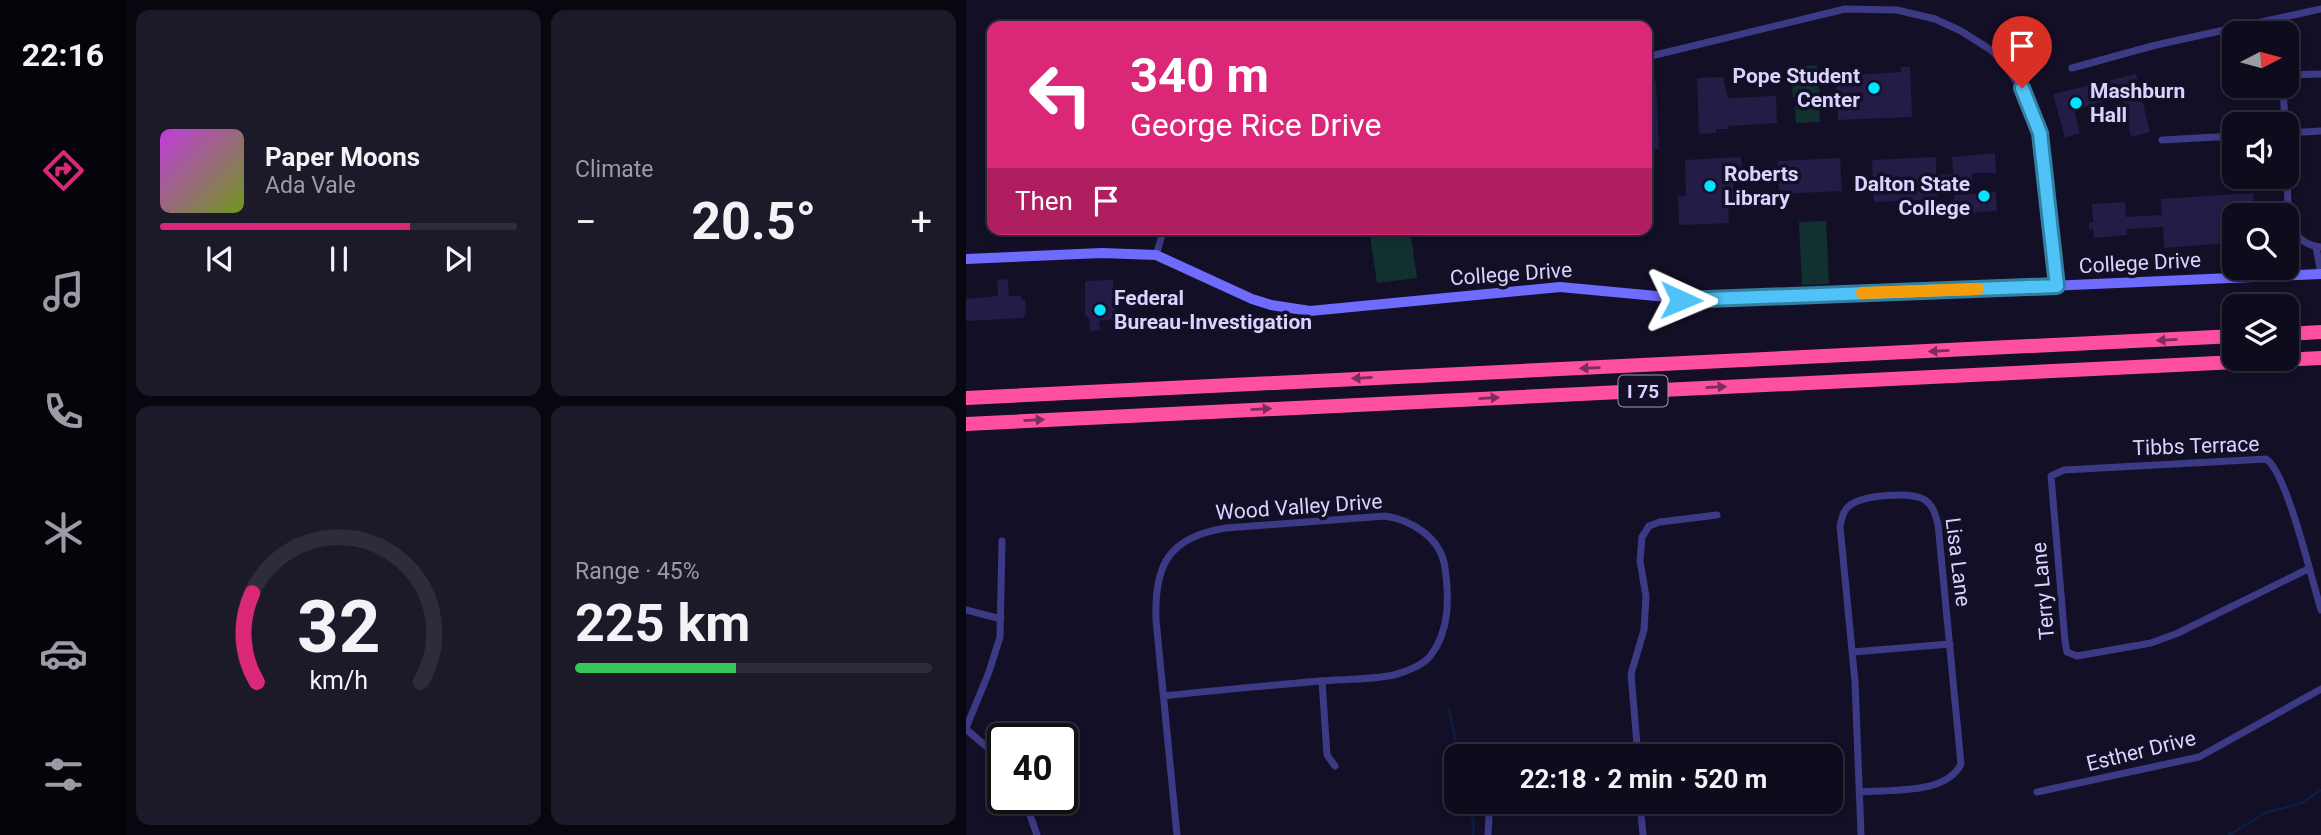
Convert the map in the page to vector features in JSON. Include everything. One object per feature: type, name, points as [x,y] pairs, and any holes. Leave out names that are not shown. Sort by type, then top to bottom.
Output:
[{"type":"highway","points":[[2299,333],[2321,332]]},
{"type":"highway","name":"I 75","points":[[966,398],[2222,338]]},
{"type":"highway","name":"I 75","points":[[966,424],[2321,358]]},
{"type":"street","points":[[1652,56],[1845,9],[1897,10],[1935,19],[1961,31],[1991,50],[2004,63],[2031,103],[2040,133],[2057,286]]},
{"type":"street","points":[[2072,68],[2156,45],[2321,9]]},
{"type":"street","points":[[2300,75],[2321,74]]},
{"type":"street","points":[[2299,132],[2321,131]]},
{"type":"street","points":[[2162,140],[2222,137]]},
{"type":"street","points":[[2289,189],[2291,227],[2296,237],[2306,245],[2318,247],[2321,274]]},
{"type":"street","points":[[1156,255],[1162,235]]},
{"type":"street","name":"College Drive","points":[[966,259],[1102,253],[1156,255],[1252,299],[1310,311],[1560,287],[1710,301],[2321,274]]},
{"type":"street","name":"Tibbs Terrace","points":[[2051,476],[2064,470],[2266,459],[2278,472],[2321,610]]},
{"type":"street","name":"Terry Lane","points":[[2051,476],[2067,652],[2077,656],[2151,643],[2178,633],[2308,569]]},
{"type":"street","name":"Lisa Lane","points":[[1860,792],[1938,784],[1955,775],[1961,764],[1938,524],[1933,507],[1924,499],[1913,495],[1858,500],[1847,507],[1840,526],[1853,652],[1861,835]]},
{"type":"street","points":[[1637,744],[1631,674],[1644,630],[1646,596],[1640,561],[1642,537],[1649,526],[1660,522],[1717,515]]},
{"type":"street","name":"Wood Valley Drive","points":[[1164,696],[1396,675],[1430,657],[1445,626],[1447,586],[1444,562],[1438,549],[1418,526],[1405,519],[1385,516],[1226,527],[1201,532],[1184,540],[1169,557],[1158,576],[1155,593],[1164,696],[1177,835]]},
{"type":"street","points":[[987,747],[966,728],[1000,637],[1002,541]]},
{"type":"street","points":[[966,610],[1001,619]]},
{"type":"street","points":[[1853,652],[1950,644]]},
{"type":"street","points":[[1322,681],[1327,755],[1335,766]]},
{"type":"street","name":"Esther Drive","points":[[2037,792],[2199,757],[2321,689]]},
{"type":"street","points":[[1030,814],[1037,835]]},
{"type":"street","points":[[1641,814],[1643,835]]},
{"type":"street","points":[[1488,835],[1489,817]]},
{"type":"green space","points":[[1817,65],[1820,96],[1793,98],[1791,67]]},
{"type":"green space","points":[[1819,103],[1820,122],[1796,123],[1795,105]]},
{"type":"green space","points":[[1826,221],[1829,284],[1802,285],[1799,222]]},
{"type":"green space","points":[[1370,235],[1411,235],[1417,278],[1377,283]]},
{"type":"building","name":"Pope Student Center","points":[[1901,67],[1910,67],[1912,117],[1838,120],[1836,76],[1854,72],[1855,75],[1901,72]]},
{"type":"building","name":"Mashburn Hall","points":[[2136,74],[2150,132],[2131,137],[2122,97],[2074,109],[2080,133],[2065,138],[2053,94]]},
{"type":"building","points":[[1723,77],[1728,98],[1776,96],[1777,123],[1728,126],[1728,129],[1716,129],[1716,133],[1699,134],[1697,78]]},
{"type":"building","points":[[1652,81],[1656,81],[1659,149],[1652,150]]},
{"type":"building","points":[[1995,153],[1996,173],[1972,173],[1973,192],[1954,186],[1956,180],[1937,181],[1937,199],[1874,202],[1872,160],[1936,157],[1936,175],[1953,174],[1952,157]]},
{"type":"building","name":"Roberts Library","points":[[1741,157],[1742,176],[1733,177],[1734,204],[1728,204],[1729,223],[1679,225],[1678,196],[1686,196],[1685,160]]},
{"type":"building","points":[[1840,158],[1842,191],[1779,194],[1778,161]]},
{"type":"building","points":[[1996,192],[1997,211],[1955,211],[1954,195]]},
{"type":"building","points":[[2253,193],[2253,203],[2222,203],[2222,244],[2164,248],[2163,227],[2127,229],[2127,235],[2094,238],[2093,229],[2089,229],[2089,223],[2093,222],[2092,204],[2125,202],[2126,217],[2162,215],[2161,199]]},
{"type":"building","points":[[1008,279],[1009,296],[1021,296],[1022,300],[1025,300],[1026,315],[1022,318],[966,321],[966,299],[998,296],[997,280]]},
{"type":"building","name":"Federal Bureau-Investigation","points":[[1113,280],[1116,319],[1099,321],[1100,330],[1090,331],[1089,319],[1085,315],[1085,281]]},
{"type":"waterway","points":[[1449,710],[1456,744]]},
{"type":"waterway","points":[[2229,835],[2265,813],[2302,803],[2321,790]]},
{"type":"waterway","points":[[1471,814],[1473,835]]},
{"type":"slow traffic","points":[[1862,293],[1978,289]]},
{"type":"place","name":"Pope Student Center","points":[[1874,88]]},
{"type":"place","name":"Mashburn Hall","points":[[2076,103]]},
{"type":"place","name":"Roberts Library","points":[[1710,186]]},
{"type":"place","name":"Dalton State College","points":[[1984,196]]},
{"type":"place","name":"Federal Bureau-Investigation","points":[[1100,310]]},
{"type":"route","points":[[1681,300],[2057,286],[2040,133],[2031,103],[2022,88]]}]
